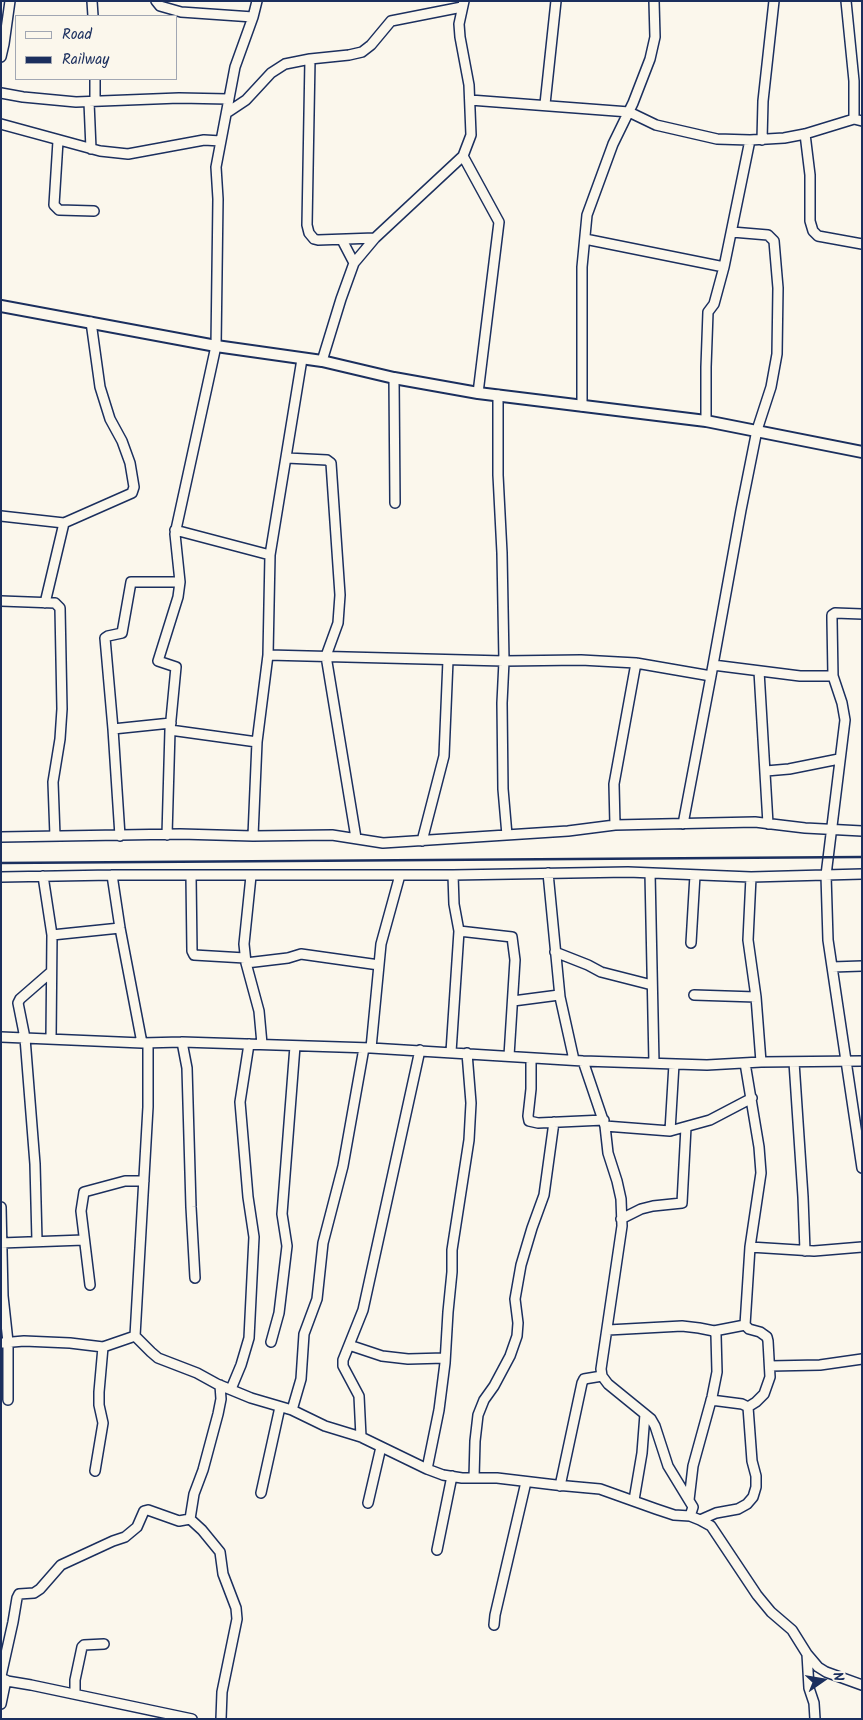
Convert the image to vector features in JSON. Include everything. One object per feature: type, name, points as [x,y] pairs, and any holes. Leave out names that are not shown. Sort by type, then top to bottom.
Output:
[{"type":"street","points":[[1,57],[4,44],[5,13],[10,1]]},
{"type":"street","points":[[92,1],[93,15]]},
{"type":"street","points":[[156,1],[160,6],[181,12],[253,18]]},
{"type":"street","points":[[167,834],[170,726],[176,667],[158,661],[178,597],[180,582],[176,530],[216,346],[218,199],[216,167],[228,112],[228,99],[235,67],[253,18],[257,1]]},
{"type":"street","points":[[545,104],[556,1]]},
{"type":"street","points":[[582,406],[582,267],[587,215],[598,180],[650,59],[655,37],[654,1]]},
{"type":"street","points":[[762,140],[763,101],[774,1]]},
{"type":"street","points":[[470,100],[545,104],[628,112],[656,125],[695,136],[717,139],[762,140],[805,134],[858,120],[846,1]]},
{"type":"street","points":[[228,112],[246,100],[271,73],[285,64],[310,59],[349,56],[362,52],[371,45],[391,21],[463,4],[459,24],[469,86],[471,135],[463,156],[375,238],[354,263],[322,361]]},
{"type":"street","points":[[310,59],[307,225],[309,233],[314,239],[318,240],[375,238]]},
{"type":"street","points":[[91,149],[92,102],[95,80]]},
{"type":"street","points":[[1,94],[92,102],[179,98],[228,99]]},
{"type":"street","points":[[1,124],[91,149],[128,154],[204,140],[221,141]]},
{"type":"street","points":[[805,134],[810,176],[810,222],[813,231],[818,236],[862,244]]},
{"type":"street","points":[[706,421],[708,312],[714,304],[724,267],[750,140]]},
{"type":"street","points":[[58,141],[54,206],[59,210],[94,211]]},
{"type":"street","points":[[463,156],[499,222],[478,392]]},
{"type":"street","points":[[682,824],[741,510],[758,430],[771,387],[777,354],[778,288],[774,242],[768,235],[732,232]]},
{"type":"street","points":[[584,239],[724,267]]},
{"type":"street","points":[[342,240],[354,263]]},
{"type":"street","points":[[1,306],[216,346],[322,361],[394,378],[498,396],[706,421],[862,452]]},
{"type":"street","points":[[1,516],[64,523],[132,493],[134,486],[130,463],[122,440],[110,419],[100,387],[91,322]]},
{"type":"street","points":[[253,836],[257,742],[268,655],[270,555],[302,358]]},
{"type":"street","points":[[394,378],[395,503]]},
{"type":"street","points":[[498,396],[498,474],[502,552],[504,662],[502,702],[503,789],[507,835]]},
{"type":"street","points":[[287,458],[327,460],[331,463],[340,595],[338,623],[326,656],[356,838]]},
{"type":"street","points":[[45,603],[64,523]]},
{"type":"street","points":[[176,530],[270,555]]},
{"type":"street","points":[[120,836],[114,729],[105,638],[122,633],[132,582],[180,582]]},
{"type":"street","points":[[1,601],[55,603],[60,608],[62,709],[60,739],[53,782],[55,836]]},
{"type":"street","points":[[862,614],[835,613],[832,615],[833,676],[844,711],[844,720],[833,830],[826,875],[828,940],[862,1168]]},
{"type":"street","points":[[268,655],[504,662],[581,660],[636,663],[711,676]]},
{"type":"street","points":[[422,841],[444,756],[448,660]]},
{"type":"street","points":[[615,825],[614,784],[636,663]]},
{"type":"street","points":[[713,665],[800,676],[833,676]]},
{"type":"street","points":[[759,671],[768,824]]},
{"type":"street","points":[[114,729],[170,726],[257,742]]},
{"type":"street","points":[[766,771],[789,769],[839,759]]},
{"type":"street","points":[[1,837],[167,834],[332,835],[383,843],[568,832],[615,825],[754,822],[862,831]]},
{"type":"street","points":[[1,877],[112,874],[251,876],[628,872],[751,877],[862,874]]},
{"type":"street","points":[[548,873],[559,995],[579,1060],[604,1123],[608,1154],[619,1189],[622,1226],[602,1376],[608,1384],[651,1419],[668,1466],[693,1507],[690,1516]]},
{"type":"street","points":[[650,873],[654,1063]]},
{"type":"street","points":[[112,874],[120,928],[145,1043],[148,1107],[135,1336],[158,1358],[197,1373],[251,1398],[292,1410],[325,1426],[361,1437],[443,1475],[498,1478],[560,1486],[600,1488],[674,1515],[690,1516],[700,1520],[710,1526],[718,1535],[757,1595],[771,1612],[792,1630],[807,1654],[822,1670],[862,1685]]},
{"type":"street","points":[[292,1410],[301,1379],[304,1334],[317,1299],[323,1243],[343,1166],[368,1048],[381,944],[400,875]]},
{"type":"street","points":[[451,1052],[459,931],[454,904],[453,875]]},
{"type":"street","points":[[691,943],[695,875]]},
{"type":"street","points":[[43,876],[52,935],[51,1039]]},
{"type":"street","points":[[191,876],[192,951],[194,955],[246,960],[288,958],[301,954],[379,965]]},
{"type":"street","points":[[251,876],[244,944],[246,960],[259,1011],[262,1044]]},
{"type":"street","points":[[751,877],[748,940],[756,997],[761,1062]]},
{"type":"street","points":[[52,935],[120,928]]},
{"type":"street","points":[[459,931],[512,937],[515,960],[509,1056]]},
{"type":"street","points":[[555,952],[601,972],[652,985]]},
{"type":"street","points":[[832,967],[862,966]]},
{"type":"street","points":[[37,1241],[35,1164],[25,1038],[18,1003],[20,999],[52,972]]},
{"type":"street","points":[[513,1001],[559,995]]},
{"type":"street","points":[[694,995],[756,997]]},
{"type":"street","points":[[1,1037],[145,1043],[262,1044],[420,1050],[531,1058],[707,1065],[761,1062],[862,1062]]},
{"type":"street","points":[[182,1042],[187,1068],[195,1278]]},
{"type":"street","points":[[231,1388],[241,1365],[249,1338],[254,1237],[248,1197],[240,1102],[249,1044]]},
{"type":"street","points":[[270,1342],[279,1313],[287,1246],[282,1214],[295,1046]]},
{"type":"street","points":[[361,1437],[359,1396],[342,1363],[363,1310],[420,1050]]},
{"type":"street","points":[[427,1469],[439,1410],[452,1272],[452,1250],[469,1140],[471,1103],[467,1054]]},
{"type":"street","points":[[531,1058],[531,1089],[528,1116],[529,1121],[538,1123],[604,1123],[670,1132],[710,1120],[752,1098]]},
{"type":"street","points":[[794,1062],[803,1197],[804,1251]]},
{"type":"street","points":[[745,1326],[750,1247],[761,1173],[746,1063]]},
{"type":"street","points":[[670,1132],[674,1064]]},
{"type":"street","points":[[474,1478],[478,1415],[484,1400],[508,1361],[517,1336],[518,1323],[515,1299],[521,1265],[544,1195],[554,1122]]},
{"type":"street","points":[[621,1219],[641,1209],[653,1206],[682,1204],[686,1127]]},
{"type":"street","points":[[90,1285],[81,1211],[84,1192],[125,1181],[144,1181]]},
{"type":"street","points":[[1,1208],[4,1342],[8,1400]]},
{"type":"street","points":[[2,1243],[84,1240]]},
{"type":"street","points":[[750,1247],[804,1251],[862,1247]]},
{"type":"street","points":[[608,1330],[682,1326],[714,1331],[745,1326],[767,1337],[770,1381],[764,1394],[748,1407]]},
{"type":"street","points":[[689,1500],[693,1466],[711,1400],[716,1372],[717,1348],[714,1331]]},
{"type":"street","points":[[4,1342],[70,1343],[103,1347],[135,1336]]},
{"type":"street","points":[[350,1345],[382,1356],[408,1359],[445,1358]]},
{"type":"street","points":[[95,1471],[103,1423],[99,1392],[103,1347]]},
{"type":"street","points":[[770,1366],[820,1364],[862,1359]]},
{"type":"street","points":[[560,1486],[582,1383],[584,1379],[602,1376]]},
{"type":"street","points":[[190,1519],[194,1494],[203,1470],[218,1414],[221,1399],[220,1384]]},
{"type":"street","points":[[711,1400],[742,1404],[748,1407]]},
{"type":"street","points":[[261,1493],[280,1407]]},
{"type":"street","points":[[700,1520],[716,1513],[738,1509],[747,1504],[753,1497],[756,1487],[756,1476],[752,1461],[748,1407]]},
{"type":"street","points":[[634,1500],[642,1453],[645,1414]]},
{"type":"street","points":[[368,1503],[381,1447]]},
{"type":"street","points":[[437,1550],[452,1476]]},
{"type":"street","points":[[494,1625],[526,1482]]},
{"type":"street","points":[[1,1704],[3,1679],[19,1594],[34,1593],[62,1565],[112,1541],[126,1537],[137,1526],[144,1511],[148,1510],[179,1521],[190,1519]]},
{"type":"street","points":[[190,1519],[220,1552],[223,1574],[236,1608],[237,1619],[222,1692],[221,1719]]},
{"type":"street","points":[[75,1694],[75,1680],[82,1648],[84,1645],[104,1644]]},
{"type":"street","points":[[807,1654],[809,1688],[814,1703],[815,1719]]},
{"type":"street","points":[[3,1679],[192,1719]]},
{"type":"railway","points":[[1,863],[862,857]]}]
